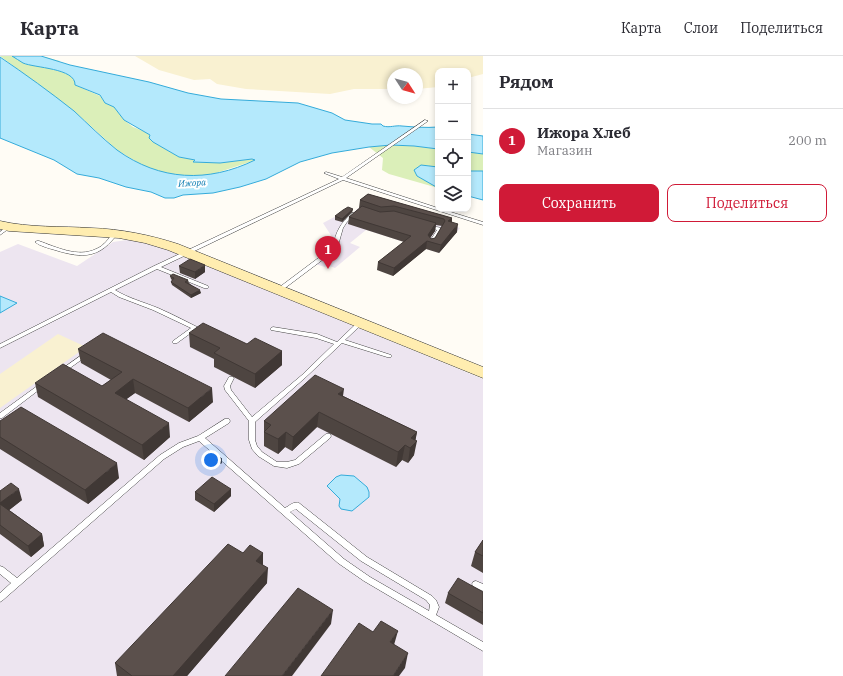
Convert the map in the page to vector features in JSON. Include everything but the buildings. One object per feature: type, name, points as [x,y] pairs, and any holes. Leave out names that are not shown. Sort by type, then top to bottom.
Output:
[{"type":"main road","points":[[3,229],[116,233],[154,240],[187,252],[483,373]]},
{"type":"lane","points":[[0,346],[156,267],[342,179],[426,121]]},
{"type":"lane","points":[[326,173],[483,224]]},
{"type":"lane","points":[[279,290],[335,248],[339,229],[360,210]]},
{"type":"lane","points":[[420,223],[440,229],[430,244]]},
{"type":"lane","points":[[38,242],[76,254],[89,255],[108,244],[116,233]]},
{"type":"lane","points":[[156,267],[164,272],[206,287]]},
{"type":"lane","points":[[110,290],[209,334]]},
{"type":"lane","points":[[252,421],[304,376],[360,323]]},
{"type":"lane","points":[[175,342],[194,328]]},
{"type":"lane","points":[[273,329],[316,336],[389,356]]},
{"type":"lane","points":[[52,378],[90,351]]},
{"type":"lane","points":[[304,376],[310,379]]},
{"type":"lane","points":[[231,378],[227,386],[228,390],[252,421],[252,440],[254,447],[260,454],[276,464],[288,465],[297,462],[328,436]]},
{"type":"lane","points":[[1,415],[46,383]]},
{"type":"lane","points":[[0,598],[162,457],[181,445],[200,438],[227,421]]},
{"type":"lane","points":[[200,438],[341,561],[367,579],[483,647]]},
{"type":"lane","points":[[285,512],[296,505],[364,559],[429,598],[434,603],[435,609],[431,616]]},
{"type":"lane","points":[[0,569],[17,583]]},
{"type":"shaded area","points":[[135,56],[483,56],[483,74],[471,77],[471,68],[435,68],[435,87],[423,88],[423,68],[387,68],[387,89],[354,89],[330,94],[246,89],[217,84],[210,79],[194,80],[159,70]]},
{"type":"shaded area","points":[[367,201],[460,228],[439,253],[366,230],[350,243],[360,247],[335,268],[327,265],[325,267],[312,263],[332,247],[334,240],[323,223],[342,213],[350,215]]},
{"type":"shaded area","points":[[134,239],[171,251],[483,379],[483,676],[0,676],[0,252],[18,244],[77,266],[113,242]]},
{"type":"shaded area","points":[[58,334],[86,347],[0,408],[0,374]]},
{"type":"green space","points":[[0,56],[41,56],[60,61],[47,68],[69,75],[74,81],[75,85],[100,96],[105,103],[114,107],[124,120],[133,127],[148,133],[153,142],[179,157],[195,160],[194,162],[220,163],[252,159],[256,160],[210,175],[187,176],[159,172],[147,168],[117,150],[74,111]]},
{"type":"green space","points":[[391,145],[435,149],[435,167],[421,165],[417,176],[435,187],[389,174],[382,170],[383,158],[369,147]]},
{"type":"green space","points":[[471,152],[483,154],[483,171],[471,171]]},
{"type":"water","name":"Ижора","points":[[12,56],[41,56],[70,65],[149,82],[188,93],[221,99],[298,103],[332,113],[345,120],[381,124],[386,127],[435,127],[435,149],[391,145],[332,153],[300,162],[266,179],[240,187],[213,193],[165,198],[151,192],[126,187],[99,178],[77,174],[54,160],[0,138],[0,57],[74,111],[117,150],[150,168],[167,173],[202,175],[220,172],[255,160],[252,159],[220,163],[193,162],[195,160],[179,157],[153,142],[149,138],[150,135],[124,120],[114,107],[105,103],[100,95],[75,85],[74,79],[69,75],[23,63]]},
{"type":"water","points":[[471,134],[483,136],[483,154],[471,152]]},
{"type":"water","points":[[421,165],[435,167],[435,186],[417,176],[414,170]]},
{"type":"water","points":[[471,171],[483,171],[483,200],[471,197]]},
{"type":"water","points":[[0,296],[17,303],[0,313]]},
{"type":"water","points":[[341,475],[354,476],[367,487],[369,492],[369,497],[352,511],[341,509],[339,506],[340,499],[327,486],[336,477]]},
{"type":"place","name":"Ижора Хлеб","points":[[328,269]]}]
